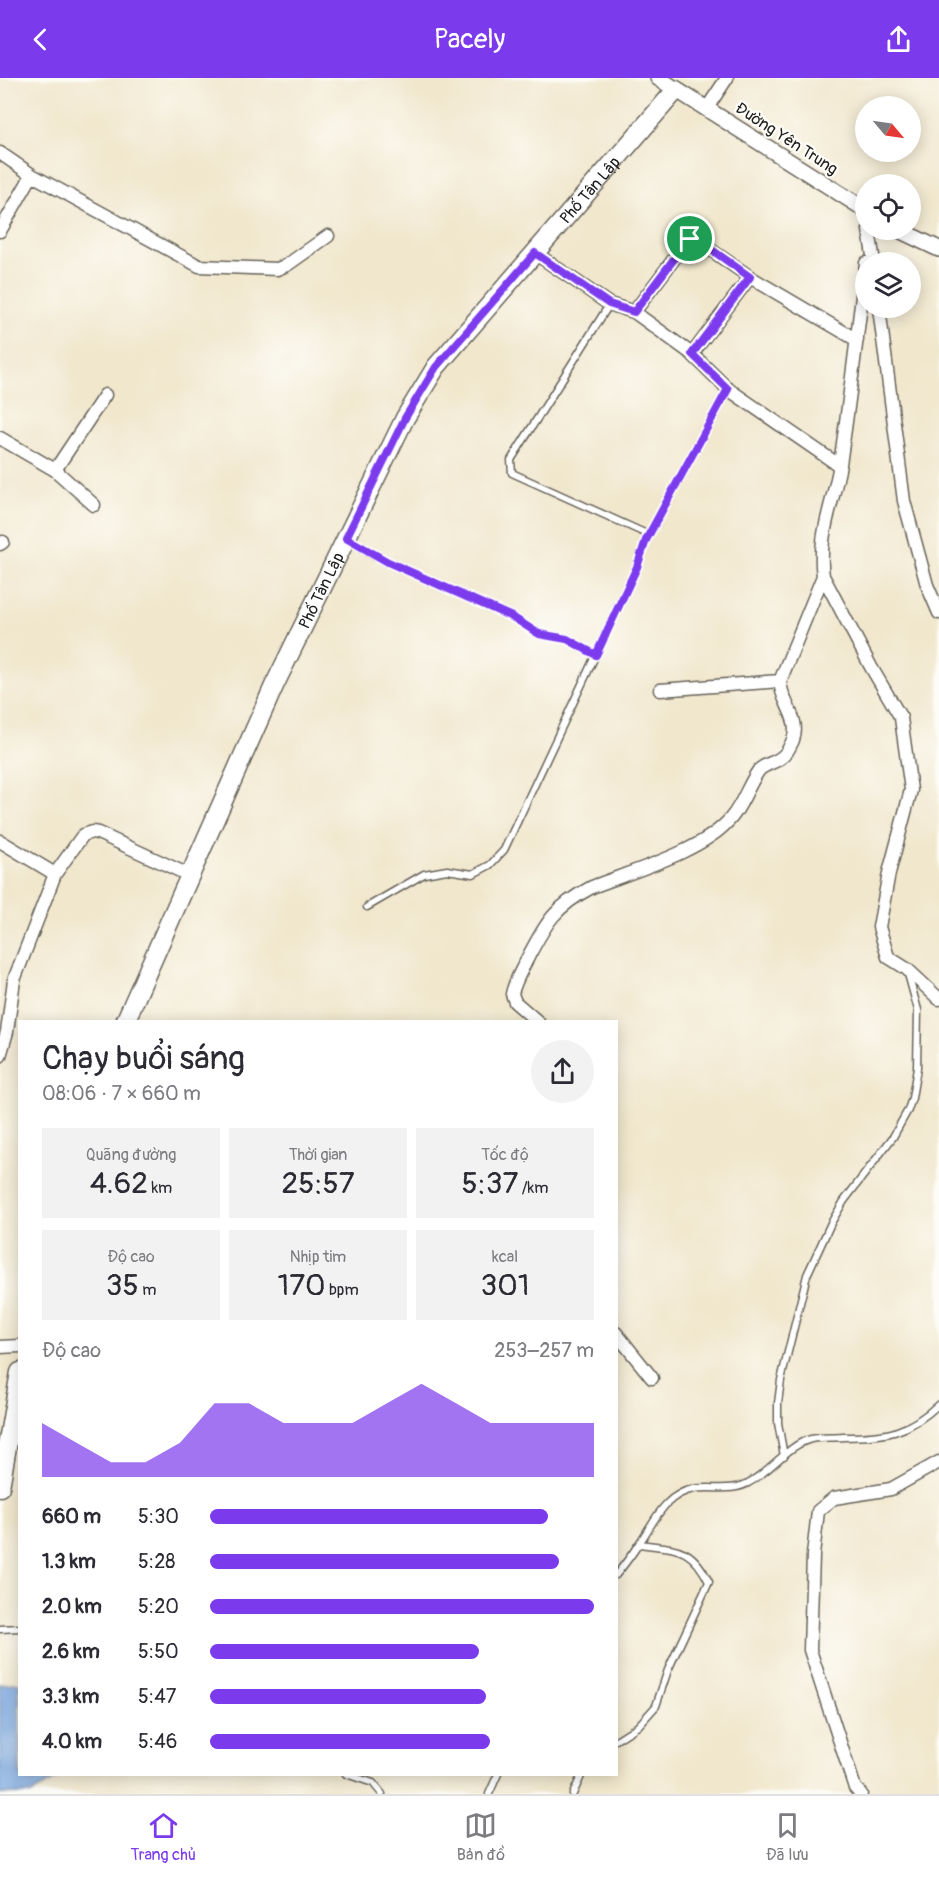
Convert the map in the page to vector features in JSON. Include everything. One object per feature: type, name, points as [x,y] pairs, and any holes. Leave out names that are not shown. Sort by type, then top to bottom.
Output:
[{"type":"main road","name":"Phố Tân Lập","points":[[126,1020],[274,686],[405,418],[436,367],[676,90]]},
{"type":"main road","points":[[0,1487],[18,1383]]},
{"type":"street","name":"Đường Yên Trung","points":[[658,78],[855,203]]},
{"type":"street","points":[[707,108],[727,78]]},
{"type":"street","points":[[0,153],[32,175],[199,266],[277,269],[287,265],[328,236]]},
{"type":"street","points":[[0,231],[32,175]]},
{"type":"street","points":[[634,312],[690,239],[699,240],[750,277],[857,340]]},
{"type":"street","points":[[920,240],[939,249]]},
{"type":"street","points":[[535,253],[609,304],[634,312],[692,354],[728,389],[840,466]]},
{"type":"street","points":[[692,354],[750,277]]},
{"type":"street","points":[[860,318],[840,466],[827,519],[821,564],[823,576],[871,667],[902,718],[911,790],[889,873],[879,927],[888,957],[907,969],[939,999]]},
{"type":"street","points":[[880,318],[904,501],[927,585],[939,613]]},
{"type":"street","points":[[55,470],[105,395]]},
{"type":"street","points":[[0,438],[55,470],[94,505]]},
{"type":"street","points":[[536,1020],[515,1002],[512,994],[549,918],[579,893],[693,847],[724,826],[740,805],[759,770],[785,755],[795,735],[795,722],[782,696],[780,681],[823,576]]},
{"type":"street","points":[[660,690],[780,681]]},
{"type":"street","points":[[0,1056],[7,1032],[14,980],[56,874],[83,835],[98,833],[191,876]]},
{"type":"street","points":[[0,841],[56,874]]},
{"type":"street","points":[[618,1336],[652,1378]]},
{"type":"street","points":[[0,1347],[18,1346]]},
{"type":"street","points":[[861,1794],[855,1788],[810,1650],[813,1555],[818,1511],[834,1498],[891,1489],[939,1462]]},
{"type":"lane","points":[[609,304],[511,460],[512,473],[649,535]]},
{"type":"lane","points":[[367,907],[424,874],[447,870],[473,874],[490,865],[504,850],[637,567],[649,535],[728,389]]},
{"type":"lane","points":[[346,538],[388,562],[514,618],[539,634],[567,639],[596,655]]},
{"type":"lane","points":[[784,1456],[778,1423],[778,1403],[781,1380],[807,1275],[831,1222],[844,1201],[893,1137],[912,1098],[918,1049],[918,1010],[907,969]]},
{"type":"lane","points":[[618,1572],[639,1544],[655,1516],[674,1497],[695,1489],[742,1486],[756,1479],[801,1442],[876,1437],[900,1432],[919,1422],[939,1404]]},
{"type":"lane","points":[[618,1739],[638,1726],[656,1706],[668,1670],[709,1582],[700,1564],[682,1550],[639,1544]]},
{"type":"lane","points":[[0,1629],[18,1628]]},
{"type":"lane","points":[[352,1776],[373,1783],[382,1794]]},
{"type":"lane","points":[[489,1794],[497,1776]]},
{"type":"lane","points":[[573,1794],[581,1776]]},
{"type":"water","points":[[18,1683],[18,1776],[60,1776],[31,1794],[0,1794],[0,1684]]},
{"type":"route","points":[[690,239],[699,240],[750,277],[692,354],[728,389],[646,540],[637,567],[596,655],[567,639],[539,634],[514,618],[388,562],[346,538],[405,418],[436,367],[535,253],[609,304],[634,312],[690,239]]}]
